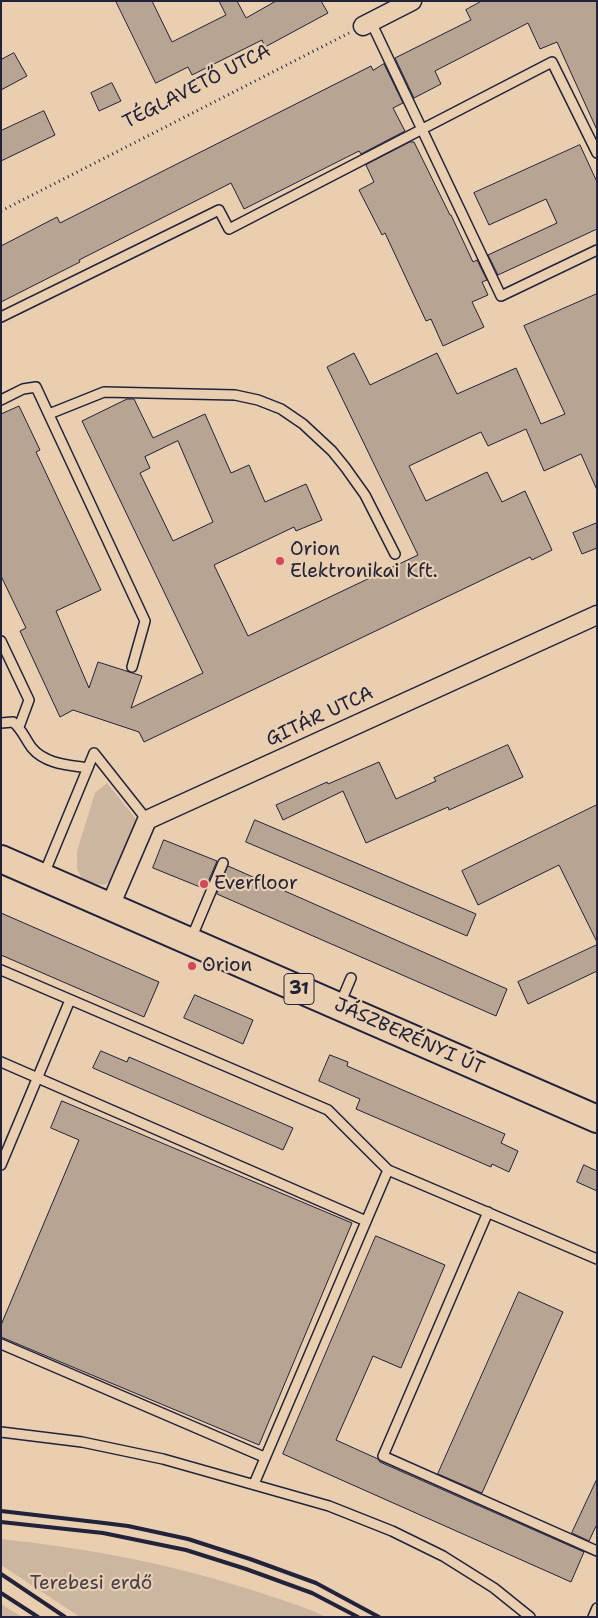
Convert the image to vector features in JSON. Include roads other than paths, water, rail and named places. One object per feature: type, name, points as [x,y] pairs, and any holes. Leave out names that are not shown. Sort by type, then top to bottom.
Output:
[{"type":"main road","name":"JÁSZBERÉNYI ÚT","points":[[1,859],[597,1119]]},
{"type":"street","points":[[367,24],[412,1]]},
{"type":"street","name":"GITÁR UTCA","points":[[147,820],[597,615]]},
{"type":"street","points":[[110,906],[147,820]]},
{"type":"lane","points":[[367,24],[422,129],[501,296],[597,250]]},
{"type":"lane","points":[[1,317],[219,210],[229,229],[552,62],[597,152]]},
{"type":"lane","points":[[1,400],[23,389],[36,387],[145,621],[132,667]]},
{"type":"lane","points":[[49,414],[104,392],[235,395],[258,400],[281,409],[303,424],[332,451],[345,467],[365,495],[395,554]]},
{"type":"lane","points":[[1,641],[28,700],[19,727]]},
{"type":"lane","points":[[1,723],[13,722],[19,727],[38,756],[88,768]]},
{"type":"lane","points":[[43,877],[94,753],[147,820]]},
{"type":"lane","points":[[190,941],[223,863]]},
{"type":"lane","points":[[1,970],[328,1110],[388,1170],[597,1259]]},
{"type":"lane","points":[[339,1006],[351,978]]},
{"type":"lane","points":[[1,1165],[70,1000]]},
{"type":"lane","points":[[1,1062],[366,1221]]},
{"type":"lane","points":[[254,1484],[388,1170]]},
{"type":"lane","points":[[488,1212],[383,1456],[597,1551]]},
{"type":"lane","points":[[1,1344],[264,1457]]},
{"type":"lane","points":[[1,1432],[82,1442],[163,1459],[329,1506],[392,1531],[444,1556],[494,1588],[530,1617]]},
{"type":"lane","points":[[593,1617],[597,1608]]},
{"type":"railway","points":[[1,1511],[128,1526],[188,1539],[316,1583],[379,1617]]},
{"type":"railway","points":[[1,1522],[103,1533],[186,1550],[312,1593],[358,1617]]},
{"type":"railway","points":[[1,1574],[65,1617]]},
{"type":"railway","points":[[1,1593],[38,1617]]},
{"type":"place","name":"Orion Elektronikai Kft.","points":[[280,561]]},
{"type":"place","name":"Everfloor","points":[[204,884]]},
{"type":"place","name":"Orion","points":[[192,966]]},
{"type":"park label","name":"Terebesi erdő","points":[[91,1584]]}]
